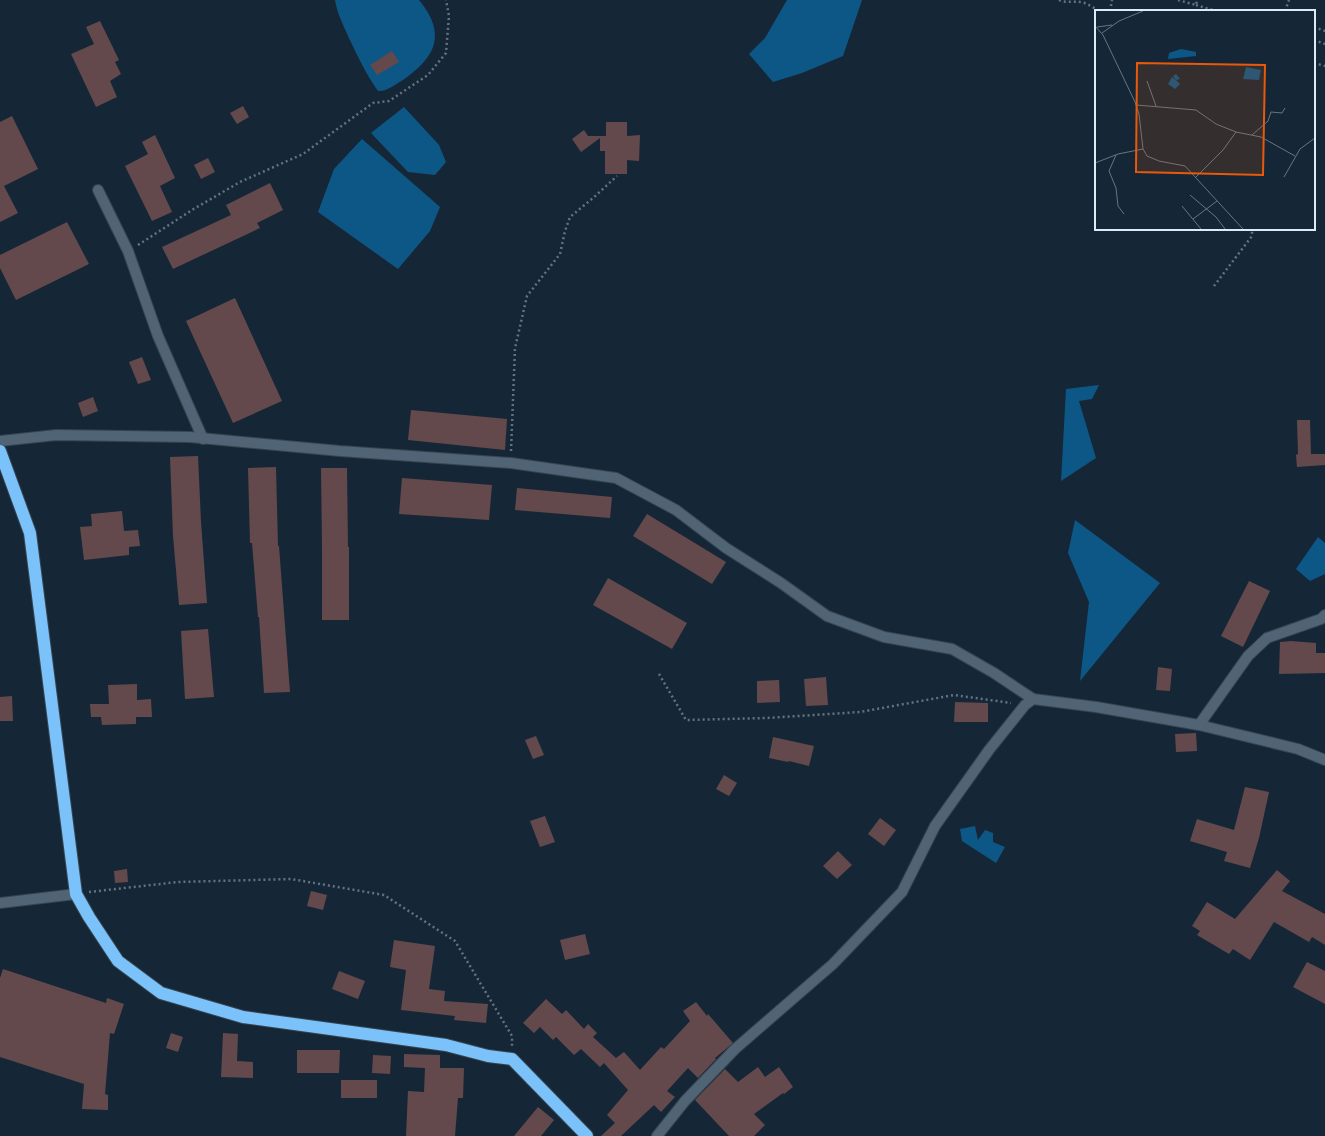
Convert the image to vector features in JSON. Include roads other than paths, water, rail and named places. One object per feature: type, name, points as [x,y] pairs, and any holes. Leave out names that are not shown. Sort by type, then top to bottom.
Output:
[{"type":"highway","points":[[0,450],[30,533],[76,894],[89,917],[118,961],[161,993],[244,1017],[446,1044],[488,1056],[512,1059],[587,1136]]},
{"type":"street","points":[[98,190],[128,252],[158,336],[203,439]]},
{"type":"street","points":[[0,441],[56,435],[203,439],[511,463],[616,478],[676,510],[726,548],[781,583],[827,616],[884,637],[952,649],[994,673],[1029,702],[1096,707],[1199,725],[1298,749],[1325,760]]},
{"type":"street","points":[[1199,725],[1248,656],[1267,638],[1321,619],[1325,615]]},
{"type":"street","points":[[657,1136],[685,1101],[735,1049],[833,964],[902,892],[935,826],[990,750],[1029,702]]},
{"type":"street","points":[[0,903],[76,894]]},
{"type":"water","points":[[335,0],[419,0],[428,12],[433,24],[435,34],[434,44],[430,54],[423,63],[403,80],[388,89],[378,91],[358,57],[348,36]]},
{"type":"water","points":[[787,0],[862,0],[843,56],[802,73],[773,82],[749,54],[765,38]]},
{"type":"water","points":[[404,107],[439,145],[446,162],[435,175],[408,172],[371,133]]},
{"type":"water","points":[[362,139],[440,207],[430,231],[398,269],[318,212],[334,169]]},
{"type":"water","points":[[1099,385],[1092,399],[1079,401],[1096,458],[1061,481],[1066,389]]},
{"type":"water","points":[[1075,520],[1160,583],[1080,681],[1089,602],[1068,553]]},
{"type":"water","points":[[1318,537],[1325,543],[1325,574],[1310,581],[1296,569]]},
{"type":"water","points":[[975,826],[978,840],[985,830],[993,833],[993,842],[1005,847],[996,863],[962,841],[960,829]]}]
